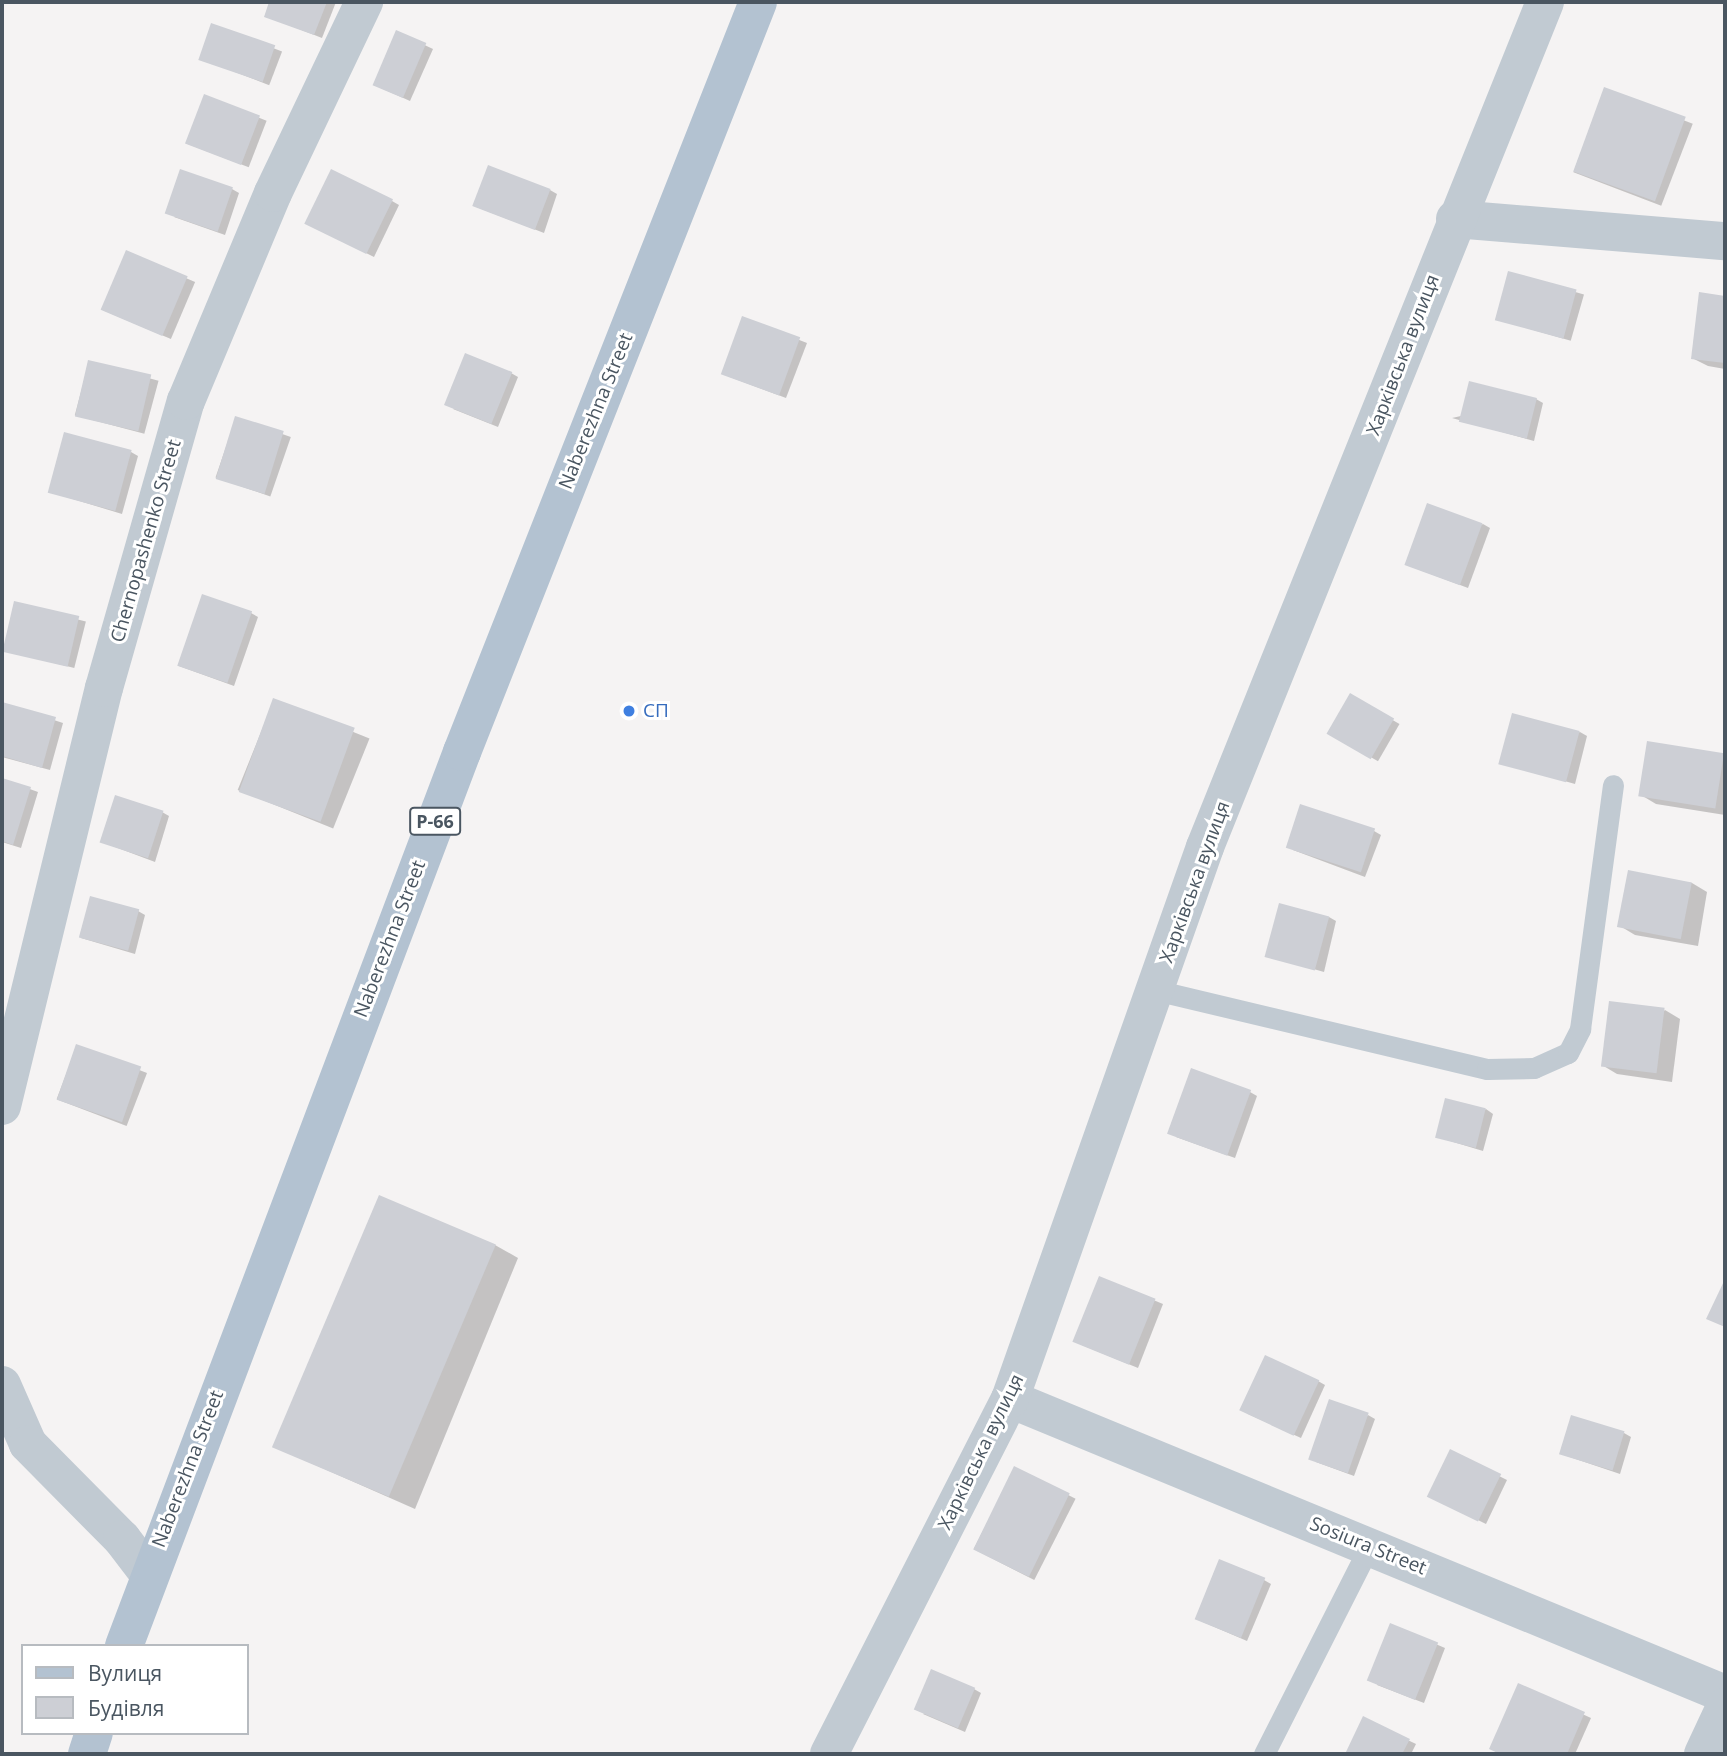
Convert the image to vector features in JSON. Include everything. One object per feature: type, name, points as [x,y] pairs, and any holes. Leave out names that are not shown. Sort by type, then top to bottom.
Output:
[{"type":"main road","name":"Naberezhna Street","points":[[125,1644],[148,1573],[461,752],[758,2]]},
{"type":"main road","points":[[87,1754],[93,1735]]},
{"type":"street","name":"Chernopashenko Street","points":[[2,1106],[104,688],[186,401],[273,193],[364,2]]},
{"type":"street","name":"Харківська вулиця","points":[[829,1754],[1010,1399],[1205,847],[1379,419],[1455,219],[1545,2]]},
{"type":"street","points":[[1455,219],[1725,242]]},
{"type":"street","points":[[2,1385],[28,1444],[122,1539],[148,1573]]},
{"type":"street","name":"Sosiura Street","points":[[1010,1399],[1725,1694]]},
{"type":"street","points":[[1703,1754],[1725,1707]]},
{"type":"lane","points":[[1155,990],[1487,1069],[1534,1069],[1568,1053],[1580,1029],[1613,785]]},
{"type":"lane","points":[[1264,1754],[1369,1546]]},
{"type":"building","points":[[269,2],[327,2],[314,35],[264,17]]},
{"type":"building","points":[[211,23],[275,45],[263,82],[198,60]]},
{"type":"building","points":[[396,30],[426,43],[403,98],[373,85]]},
{"type":"building","points":[[1604,87],[1686,117],[1655,201],[1573,172]]},
{"type":"building","points":[[204,94],[260,116],[241,165],[185,143]]},
{"type":"building","points":[[488,165],[551,189],[535,230],[472,206]]},
{"type":"building","points":[[180,169],[233,187],[218,232],[165,213]]},
{"type":"building","points":[[331,169],[393,199],[366,254],[304,224]]},
{"type":"building","points":[[126,250],[188,276],[162,336],[101,310]]},
{"type":"building","points":[[1508,271],[1577,289],[1563,339],[1495,320]]},
{"type":"building","points":[[1699,292],[1725,296],[1725,363],[1691,359]]},
{"type":"building","points":[[742,316],[800,337],[779,395],[721,374]]},
{"type":"building","points":[[465,353],[512,372],[491,424],[444,405]]},
{"type":"building","points":[[88,360],[151,375],[138,431],[75,417]]},
{"type":"building","points":[[1469,381],[1537,398],[1527,439],[1459,422]]},
{"type":"building","points":[[235,416],[284,431],[264,494],[216,479]]},
{"type":"building","points":[[64,432],[132,450],[115,511],[48,493]]},
{"type":"building","points":[[1427,503],[1482,523],[1460,585],[1404,565]]},
{"type":"building","points":[[202,594],[252,611],[227,683],[177,666]]},
{"type":"building","points":[[14,601],[79,616],[68,667],[2,652]]},
{"type":"building","points":[[1350,693],[1394,718],[1371,759],[1326,734]]},
{"type":"building","points":[[273,698],[355,728],[321,822],[239,792]]},
{"type":"building","points":[[2,702],[56,717],[42,768],[2,756]]},
{"type":"building","points":[[1512,713],[1580,731],[1566,782],[1498,764]]},
{"type":"building","points":[[1647,741],[1724,753],[1715,809],[1638,796]]},
{"type":"building","points":[[2,778],[31,787],[13,845],[2,841]]},
{"type":"building","points":[[115,795],[164,811],[148,858],[100,843]]},
{"type":"building","points":[[1300,804],[1375,828],[1361,872],[1286,848]]},
{"type":"building","points":[[1628,870],[1692,882],[1681,939],[1617,927]]},
{"type":"building","points":[[90,896],[139,909],[128,951],[79,938]]},
{"type":"building","points":[[1279,903],[1329,916],[1315,971],[1265,957]]},
{"type":"building","points":[[1609,1001],[1665,1008],[1657,1073],[1601,1067]]},
{"type":"building","points":[[76,1044],[141,1066],[122,1122],[57,1100]]},
{"type":"building","points":[[1191,1068],[1251,1090],[1227,1156],[1167,1134]]},
{"type":"building","points":[[1445,1098],[1486,1108],[1476,1148],[1435,1138]]},
{"type":"building","points":[[379,1195],[496,1245],[389,1497],[272,1447]]},
{"type":"building","points":[[1099,1276],[1156,1299],[1129,1365],[1072,1342]]},
{"type":"building","points":[[1725,1279],[1725,1327],[1706,1319]]},
{"type":"building","points":[[1265,1355],[1319,1380],[1294,1436],[1239,1410]]},
{"type":"building","points":[[1329,1399],[1369,1413],[1348,1473],[1308,1460]]},
{"type":"building","points":[[1571,1415],[1625,1431],[1613,1471],[1559,1454]]},
{"type":"building","points":[[1450,1449],[1501,1474],[1478,1522],[1427,1497]]},
{"type":"building","points":[[1014,1466],[1070,1493],[1029,1577],[973,1550]]},
{"type":"building","points":[[1219,1559],[1265,1578],[1241,1638],[1195,1619]]},
{"type":"building","points":[[1390,1623],[1438,1642],[1415,1700],[1367,1680]]},
{"type":"building","points":[[931,1669],[975,1688],[958,1728],[914,1710]]},
{"type":"building","points":[[1518,1683],[1585,1712],[1567,1754],[1500,1754],[1489,1749]]},
{"type":"building","points":[[1363,1716],[1410,1739],[1402,1754],[1345,1754]]},
{"type":"place","name":"СП","points":[[629,711]]}]
